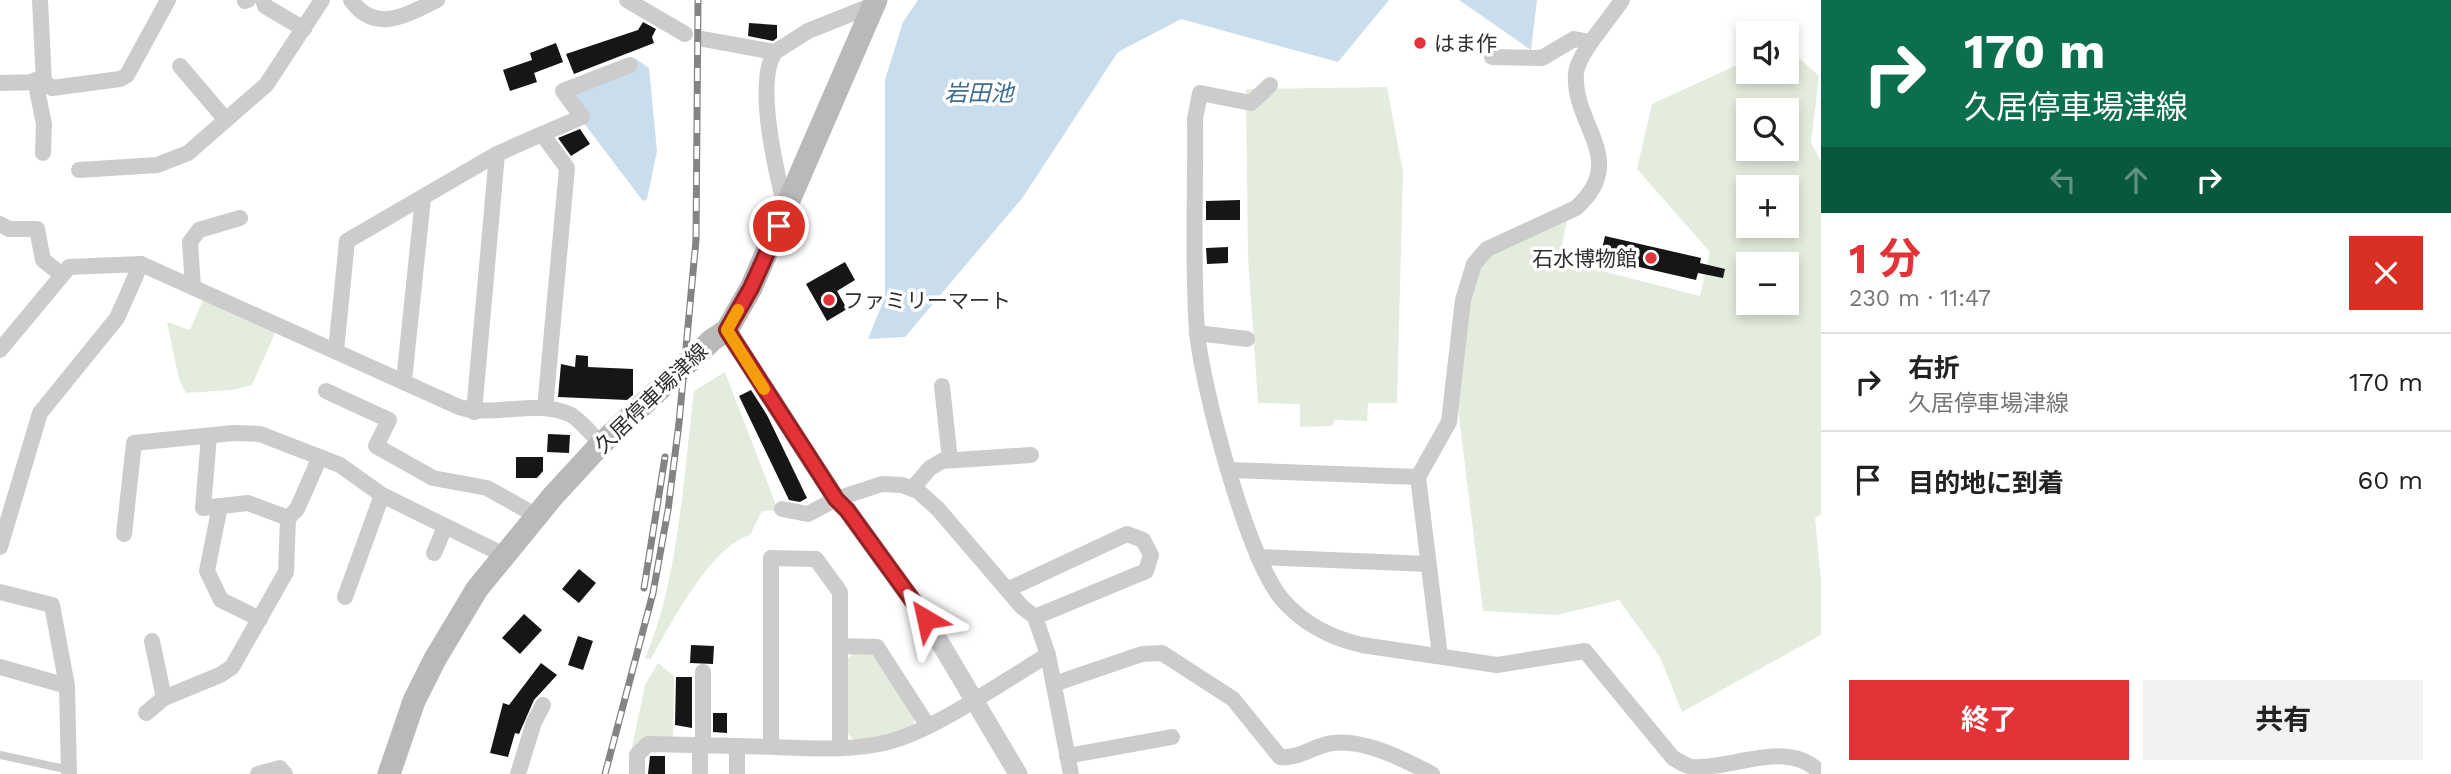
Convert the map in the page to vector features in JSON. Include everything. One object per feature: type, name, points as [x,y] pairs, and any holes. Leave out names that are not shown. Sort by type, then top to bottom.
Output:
[{"type":"main road","name":"久居停車場津線","points":[[389,774],[414,701],[463,608],[504,555],[601,444],[712,340],[727,330],[751,288],[786,211],[874,2]]},
{"type":"street","points":[[43,153],[40,0],[52,0]]},
{"type":"street","points":[[0,83],[40,81],[52,88],[120,79],[127,75],[168,0]]},
{"type":"street","points":[[263,0],[265,6],[304,29]]},
{"type":"street","points":[[79,170],[168,163],[188,153],[267,85],[322,0]]},
{"type":"street","points":[[351,0],[366,15],[385,21],[432,1]]},
{"type":"street","points":[[626,0],[685,34]]},
{"type":"street","points":[[1440,656],[1419,477],[1449,422],[1463,300],[1477,258],[1487,249],[1576,208],[1600,174],[1600,160],[1577,86],[1576,69],[1590,41],[1606,26],[1622,0]]},
{"type":"street","points":[[786,211],[778,180],[767,70],[775,52],[808,31],[874,2]]},
{"type":"street","points":[[703,39],[775,52]]},
{"type":"street","points":[[1492,57],[1542,58],[1574,40],[1590,41]]},
{"type":"street","points":[[337,351],[347,241],[497,154],[582,117],[563,91],[630,65]]},
{"type":"street","points":[[180,66],[226,120]]},
{"type":"street","points":[[1270,85],[1251,103],[1200,93],[1195,119],[1198,333],[1230,470],[1258,557],[1282,598],[1316,628],[1342,640],[1362,645],[1497,665],[1585,652],[1673,758],[1690,771],[1783,757],[1806,760],[1821,774]]},
{"type":"street","points":[[542,134],[567,168],[545,408]]},
{"type":"street","points":[[474,412],[497,154]]},
{"type":"street","points":[[404,381],[423,198]]},
{"type":"street","points":[[194,287],[190,242],[199,230],[240,218]]},
{"type":"street","points":[[0,225],[9,229],[37,229],[43,260],[62,275]]},
{"type":"street","points":[[0,350],[69,267],[141,264],[474,412],[545,408],[571,415],[601,444]]},
{"type":"street","points":[[0,547],[6,498],[40,413],[117,318],[141,264]]},
{"type":"street","points":[[727,330],[836,499],[847,510],[926,619],[975,698],[1017,774]]},
{"type":"street","points":[[1198,333],[1247,339]]},
{"type":"street","points":[[942,386],[950,460]]},
{"type":"street","points":[[326,391],[389,420],[376,446],[433,478],[483,486],[537,516]]},
{"type":"street","points":[[124,534],[134,443],[233,433],[260,434],[350,470],[382,495],[504,555]]},
{"type":"street","points":[[209,436],[202,508],[248,503],[288,518]]},
{"type":"street","points":[[912,489],[935,463],[1031,455]]},
{"type":"street","points":[[146,713],[164,698],[220,675],[232,667],[286,572],[288,518],[297,509],[320,457]]},
{"type":"street","points":[[1230,470],[1419,477]]},
{"type":"street","points":[[782,509],[808,514],[836,499],[882,484],[902,485],[912,489],[938,509],[1022,607],[1035,617],[1055,684],[1071,774]]},
{"type":"street","points":[[345,597],[382,495]]},
{"type":"street","points":[[220,506],[207,571],[221,600],[260,619]]},
{"type":"street","points":[[434,553],[445,527]]},
{"type":"street","points":[[1009,589],[1127,534],[1143,540],[1151,555],[1146,571],[1035,617]]},
{"type":"street","points":[[1258,557],[1428,564]]},
{"type":"street","points":[[771,746],[771,558],[816,559],[840,593],[840,746]]},
{"type":"street","points":[[0,592],[52,605],[67,686],[69,772]]},
{"type":"street","points":[[152,641],[164,698]]},
{"type":"street","points":[[841,646],[877,647],[928,726]]},
{"type":"street","points":[[1055,684],[1142,654],[1162,653],[1233,699],[1280,757],[1296,757],[1324,745],[1348,743],[1408,762],[1433,774]]},
{"type":"street","points":[[637,774],[637,755],[648,744],[840,746],[884,743],[928,726],[1048,655]]},
{"type":"street","points":[[0,667],[67,686]]},
{"type":"street","points":[[700,774],[703,672]]},
{"type":"street","points":[[518,774],[534,722],[543,705]]},
{"type":"street","points":[[1068,756],[1172,737]]},
{"type":"street","points":[[737,746],[737,774]]},
{"type":"street","points":[[258,774],[280,768],[285,774]]},
{"type":"street","points":[[1720,774],[1734,774]]},
{"type":"lane","points":[[0,755],[69,772]]},
{"type":"green space","points":[[1799,58],[1819,76],[1811,143],[1821,161],[1821,514],[1815,518],[1821,580],[1821,635],[1682,712],[1660,657],[1619,600],[1557,615],[1483,611],[1458,408],[1470,304],[1480,266],[1496,251],[1567,220],[1559,260],[1700,296],[1710,252],[1637,169],[1652,104],[1736,66],[1736,84],[1799,84]]},
{"type":"green space","points":[[1387,87],[1403,172],[1397,403],[1368,403],[1367,421],[1335,420],[1332,426],[1300,427],[1300,404],[1258,403],[1248,257],[1246,89]]},
{"type":"green space","points":[[204,298],[276,331],[252,385],[232,390],[186,393],[179,379],[167,322],[190,330]]},
{"type":"green space","points":[[725,372],[778,510],[762,511],[750,535],[735,542],[706,570],[651,659],[645,658],[656,629],[672,563],[694,391]]},
{"type":"green space","points":[[853,653],[868,653],[877,658],[915,718],[912,728],[888,736],[854,740],[846,732],[847,660]]},
{"type":"green space","points":[[658,663],[674,676],[673,738],[631,752],[645,685]]},
{"type":"water","name":"岩田池","points":[[918,0],[1389,0],[1338,62],[1181,19],[1118,52],[1023,197],[905,337],[868,339],[885,297],[885,80],[903,22]]},
{"type":"water","points":[[1459,0],[1537,0],[1531,50]]},
{"type":"water","points":[[636,59],[649,68],[657,151],[647,199],[643,201],[583,122],[572,92]]},
{"type":"building","points":[[643,22],[656,29],[652,37],[654,43],[574,74],[566,54],[638,30]]},
{"type":"building","points":[[749,23],[777,25],[777,38],[773,41],[748,36]]},
{"type":"building","points":[[556,43],[563,62],[534,73],[537,82],[510,91],[503,70],[532,60],[530,53]]},
{"type":"building","points":[[580,129],[590,144],[571,156],[558,138]]},
{"type":"building","points":[[1240,200],[1240,220],[1206,220],[1206,201]]},
{"type":"building","name":"石水博物館","points":[[1605,236],[1701,258],[1700,263],[1725,269],[1723,278],[1698,273],[1696,280],[1600,258]]},
{"type":"building","points":[[1228,247],[1228,263],[1207,264],[1206,248]]},
{"type":"building","name":"ファミリーマート","points":[[845,262],[855,280],[837,291],[847,309],[827,321],[806,284]]},
{"type":"building","points":[[576,355],[588,356],[588,367],[633,369],[633,395],[627,400],[558,397],[561,364],[575,367]]},
{"type":"building","points":[[751,390],[767,415],[807,498],[800,502],[789,500],[739,396]]},
{"type":"building","points":[[548,434],[570,435],[569,453],[547,452]]},
{"type":"building","points":[[516,457],[543,457],[543,471],[537,478],[516,478]]},
{"type":"building","points":[[579,569],[596,583],[579,603],[562,589]]},
{"type":"building","points":[[524,614],[542,630],[520,654],[502,638]]},
{"type":"building","points":[[578,636],[593,641],[583,670],[568,665]]},
{"type":"building","points":[[691,645],[714,646],[713,664],[690,663]]},
{"type":"building","points":[[541,663],[557,675],[534,700],[519,734],[515,733],[508,757],[490,753],[503,703],[509,705]]},
{"type":"building","points":[[676,677],[692,677],[692,728],[675,725]]},
{"type":"building","points":[[713,713],[727,713],[727,733],[713,732]]},
{"type":"building","points":[[650,756],[665,756],[665,774],[648,774]]},
{"type":"railway","points":[[605,774],[653,593],[668,510],[679,423],[696,240],[698,0]]},
{"type":"railway","points":[[644,588],[665,457]]},
{"type":"slow traffic","points":[[738,310],[727,330],[764,389]]},
{"type":"place","name":"はま作","points":[[1420,43]]},
{"type":"place","name":"石水博物館","points":[[1651,258]]},
{"type":"place","name":"ファミリーマート","points":[[829,300]]},
{"type":"route","points":[[779,226],[751,288],[727,330],[836,499],[847,510],[926,619]]}]
